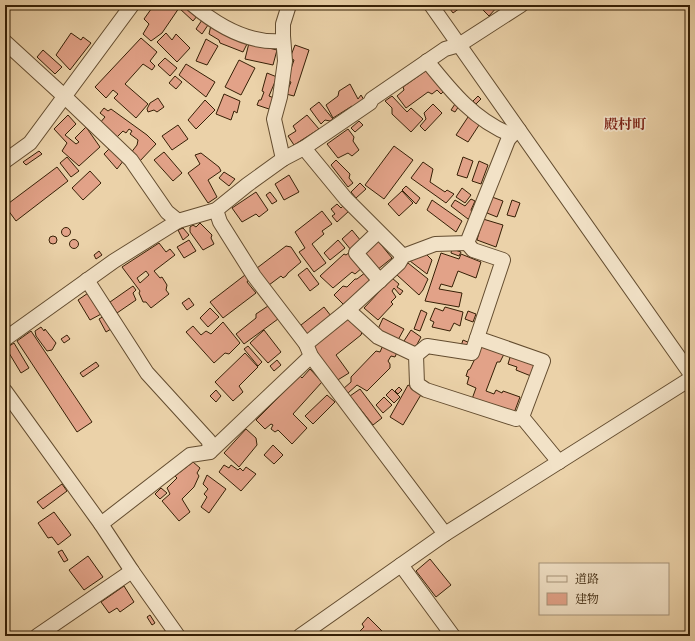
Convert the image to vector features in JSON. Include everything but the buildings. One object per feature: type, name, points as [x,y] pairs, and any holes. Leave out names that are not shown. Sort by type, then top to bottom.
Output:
[{"type":"street","points":[[5,161],[30,143],[132,5]]},
{"type":"street","points":[[193,5],[206,17],[236,33],[253,39],[273,42],[284,41]]},
{"type":"street","points":[[283,158],[274,119],[280,97],[286,61],[283,24],[289,5]]},
{"type":"street","points":[[431,5],[459,45],[515,133],[690,373]]},
{"type":"street","points":[[5,339],[114,261],[178,220],[216,210],[283,158],[304,148],[370,104],[372,99],[427,61],[446,50],[459,45],[521,5]]},
{"type":"street","points":[[5,42],[131,160],[167,212],[178,220]]},
{"type":"street","points":[[427,61],[450,89],[469,108],[502,131],[515,133]]},
{"type":"street","points":[[467,243],[508,140],[515,133]]},
{"type":"street","points":[[304,148],[346,199],[403,256]]},
{"type":"street","points":[[216,210],[220,222],[254,276],[445,534]]},
{"type":"street","points":[[378,232],[356,253],[380,281]]},
{"type":"street","points":[[101,524],[190,455],[210,452],[348,310],[398,263],[403,256],[435,244],[467,243],[474,250],[503,260],[472,353],[427,346],[416,355]]},
{"type":"street","points":[[87,280],[147,373],[209,441],[210,452]]},
{"type":"street","points":[[348,310],[378,338],[416,355]]},
{"type":"street","points":[[416,355],[417,384],[426,390],[516,420],[522,417],[543,361],[477,338]]},
{"type":"street","points":[[300,636],[445,534],[690,379]]},
{"type":"street","points":[[5,391],[101,524],[178,636]]},
{"type":"street","points":[[522,417],[559,462]]},
{"type":"street","points":[[401,565],[453,636]]},
{"type":"street","points":[[37,636],[132,571]]},
{"type":"district","name":"殿村町","points":[[625,124]]}]
